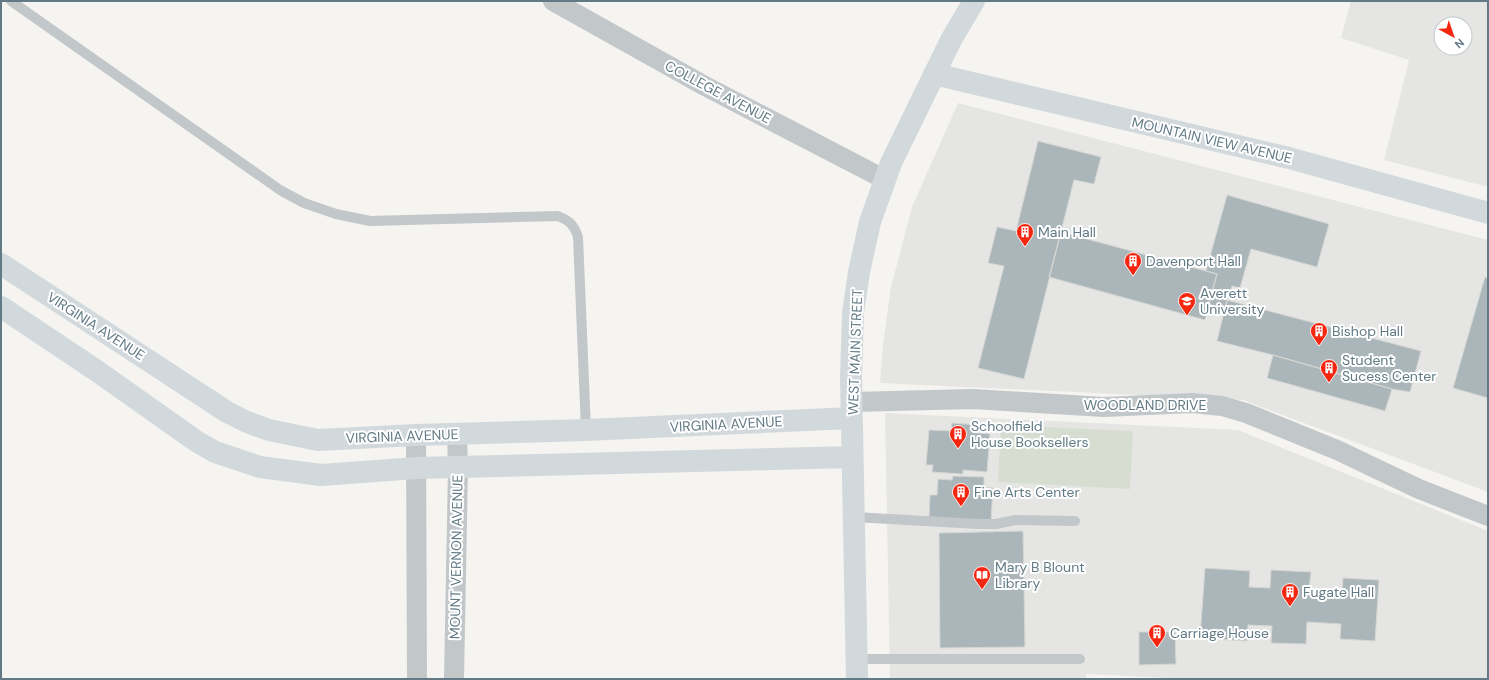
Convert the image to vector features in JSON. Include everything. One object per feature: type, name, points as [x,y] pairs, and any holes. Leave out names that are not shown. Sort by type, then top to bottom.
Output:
[{"type":"street","name":"COLLEGE AVENUE","points":[[553,1],[706,86],[884,179]]},
{"type":"street","name":"WEST MAIN STREET","points":[[857,669],[852,410],[853,313],[859,272],[870,222],[884,179],[951,40],[974,1]]},
{"type":"street","name":"MOUNTAIN VIEW AVENUE","points":[[934,74],[1289,158],[1488,213]]},
{"type":"street","name":"VIRGINIA AVENUE","points":[[1,264],[227,412],[247,422],[269,430],[318,440],[416,435],[586,430],[852,410]]},
{"type":"street","points":[[1,307],[97,371],[196,441],[215,452],[260,467],[321,474],[417,468],[852,457]]},
{"type":"street","name":"WOODLAND DRIVE","points":[[852,410],[974,399],[1104,407],[1192,403],[1222,406],[1246,413],[1337,450],[1419,489],[1488,516]]},
{"type":"street","name":"MOUNT VERNON AVENUE","points":[[454,679],[458,468],[457,434]]},
{"type":"street","points":[[416,435],[417,679]]},
{"type":"lane","points":[[11,1],[280,190],[304,203],[336,214],[370,221],[558,216],[566,219],[575,227],[578,237],[586,430]]},
{"type":"lane","points":[[854,517],[984,524],[996,524],[1015,520],[1075,521]]},
{"type":"lane","points":[[857,669],[1080,660]]},
{"type":"shaded area","points":[[1351,1],[1488,1],[1488,187],[1384,160],[1409,60],[1341,38]]},
{"type":"shaded area","name":"Averett University","points":[[958,103],[1488,240],[1488,492],[1243,400],[880,383],[883,344],[891,287],[912,207]]},
{"type":"shaded area","points":[[885,413],[1238,430],[1488,531],[1488,679],[1187,679],[1086,674],[1086,679],[890,679]]},
{"type":"shaded area","points":[[1001,425],[1133,431],[1130,489],[998,482]]},
{"type":"building","name":"Main Hall","points":[[1038,141],[1101,157],[1094,184],[1074,180],[1024,379],[978,368],[1004,266],[988,263],[997,227],[1016,231]]},
{"type":"building","points":[[1227,195],[1329,224],[1317,267],[1251,249],[1240,288],[1232,286],[1225,309],[1208,304],[1217,274],[1206,271]]},
{"type":"building","name":"Davenport Hall","points":[[1061,232],[1217,274],[1205,320],[1049,277]]},
{"type":"building","points":[[1485,277],[1488,278],[1488,398],[1453,388]]},
{"type":"building","name":"Bishop Hall","points":[[1227,300],[1421,351],[1410,392],[1392,389],[1273,355],[1217,341]]},
{"type":"building","name":"Student Sucess Center","points":[[1273,355],[1392,389],[1385,411],[1267,378]]},
{"type":"building","name":"Schoolfield House Booksellers","points":[[952,423],[978,425],[977,433],[990,434],[987,472],[963,470],[963,474],[932,472],[933,465],[926,465],[929,430],[951,431]]},
{"type":"building","name":"Fine Arts Center","points":[[953,476],[984,477],[984,487],[993,488],[991,521],[929,518],[930,495],[937,495],[938,479],[952,480]]},
{"type":"building","name":"Mary B Blount Library","points":[[1023,531],[1025,647],[940,648],[939,533]]},
{"type":"building","name":"Fugate Hall","points":[[1205,568],[1250,571],[1249,587],[1270,588],[1271,570],[1311,572],[1309,590],[1342,592],[1343,578],[1379,580],[1375,641],[1340,639],[1341,624],[1307,622],[1306,644],[1271,643],[1272,626],[1248,625],[1247,641],[1200,638]]},
{"type":"building","name":"Carriage House","points":[[1139,632],[1175,632],[1176,664],[1139,665]]},
{"type":"place","name":"Main Hall","points":[[1025,247]]},
{"type":"place","name":"Davenport Hall","points":[[1133,276]]},
{"type":"place","name":"Averett University","points":[[1187,316]]},
{"type":"place","name":"Bishop Hall","points":[[1319,346]]},
{"type":"place","name":"Student Sucess Center","points":[[1329,383]]},
{"type":"place","name":"Schoolfield House Booksellers","points":[[958,449]]},
{"type":"place","name":"Fine Arts Center","points":[[961,507]]},
{"type":"place","name":"Mary B Blount Library","points":[[982,590]]},
{"type":"place","name":"Fugate Hall","points":[[1290,607]]},
{"type":"place","name":"Carriage House","points":[[1157,648]]}]
